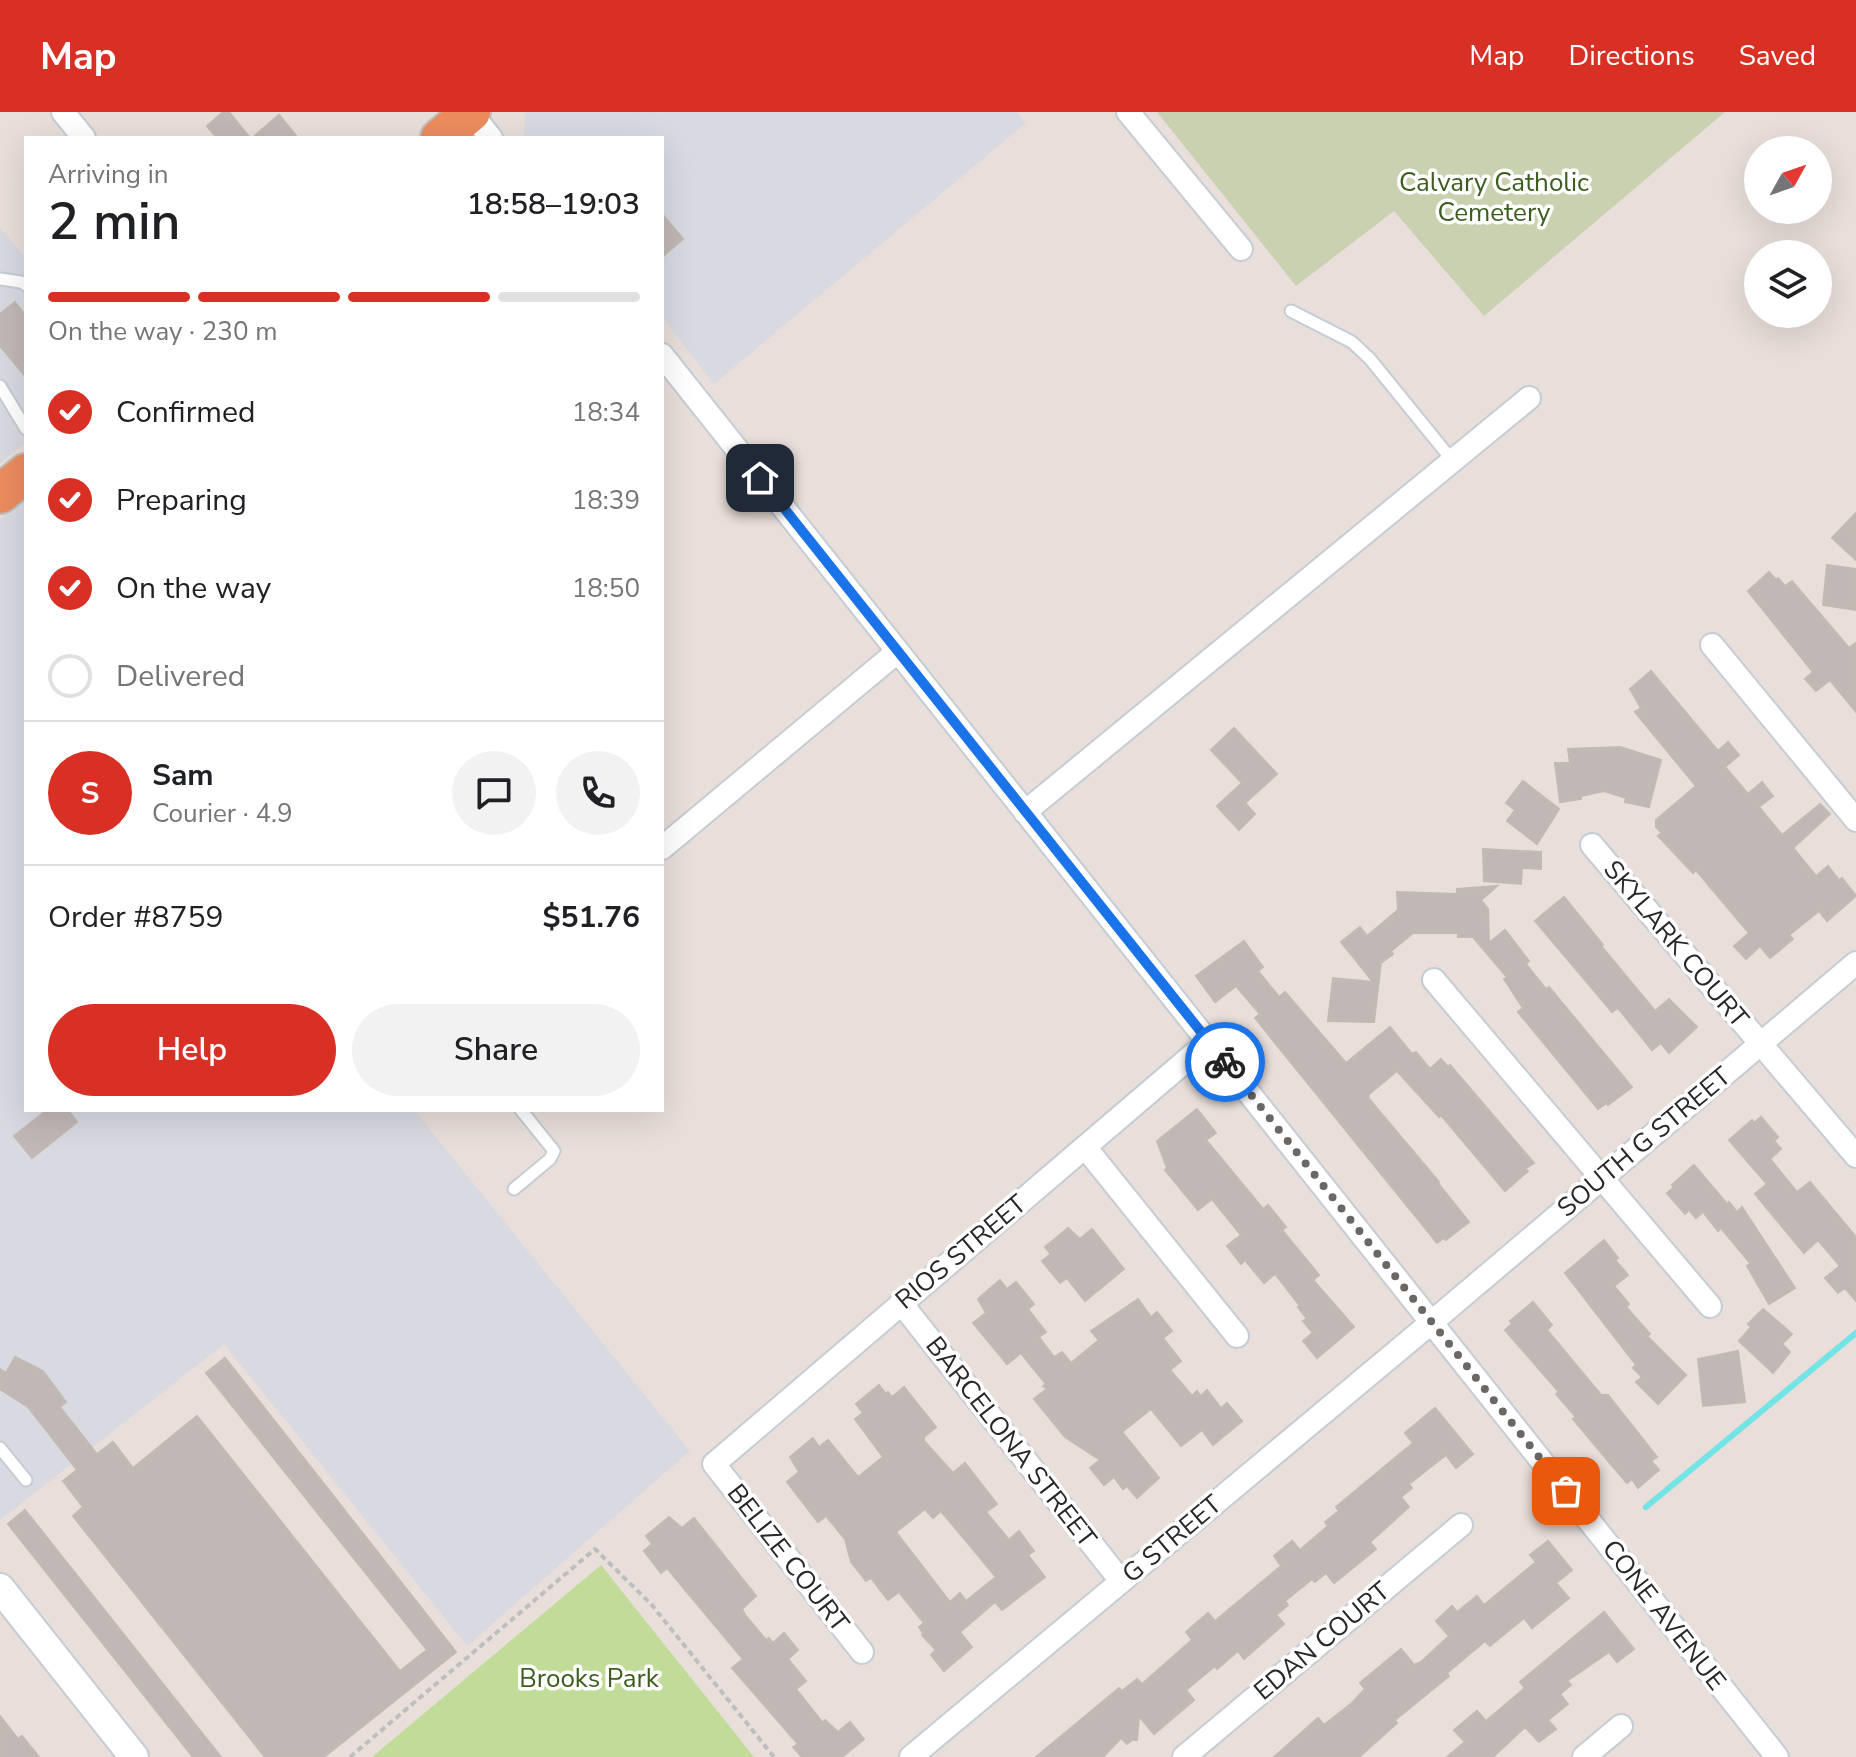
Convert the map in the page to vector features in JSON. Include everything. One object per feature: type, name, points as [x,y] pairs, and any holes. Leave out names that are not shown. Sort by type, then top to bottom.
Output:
[{"type":"highway","points":[[442,136],[471,112]]},
{"type":"highway","points":[[0,494],[24,475]]},
{"type":"street","points":[[63,112],[82,136]]},
{"type":"street","points":[[471,112],[489,136]]},
{"type":"street","points":[[1128,112],[1241,249]]},
{"type":"street","name":"CONE AVENUE","points":[[664,358],[1777,1757]]},
{"type":"street","points":[[1025,812],[1529,398]]},
{"type":"street","points":[[1712,645],[1856,820]]},
{"type":"street","points":[[664,846],[897,652]]},
{"type":"street","name":"SKYLARK COURT","points":[[1592,845],[1856,1156]]},
{"type":"street","name":"SOUTH G STREET","points":[[1432,1322],[1856,963]]},
{"type":"street","points":[[1434,980],[1710,1306]]},
{"type":"street","name":"RIOS STREET","points":[[714,1464],[1209,1041]]},
{"type":"street","points":[[1085,1147],[1237,1336]]},
{"type":"street","name":"BARCELONA STREET","points":[[901,1303],[1121,1581]]},
{"type":"street","name":"G STREET","points":[[911,1757],[938,1749],[1121,1581],[1432,1322]]},
{"type":"street","name":"BELIZE COURT","points":[[714,1464],[862,1652]]},
{"type":"street","name":"EDAN COURT","points":[[1184,1757],[1461,1525]]},
{"type":"street","points":[[0,1588],[134,1757]]},
{"type":"street","points":[[1584,1757],[1621,1726]]},
{"type":"lane","points":[[0,279],[24,284]]},
{"type":"lane","points":[[1291,311],[1352,342],[1370,359],[1452,460]]},
{"type":"lane","points":[[0,386],[24,426]]},
{"type":"lane","points":[[514,1189],[550,1159],[554,1151],[523,1112]]},
{"type":"lane","points":[[0,1448],[26,1480]]},
{"type":"path","points":[[350,1757],[595,1549],[651,1604],[774,1757]]},
{"type":"shaded area","points":[[525,112],[1017,112],[1026,123],[714,384],[664,320],[664,136],[524,136]]},
{"type":"shaded area","points":[[0,228],[24,256],[24,444],[0,463]]},
{"type":"shaded area","points":[[24,500],[24,1112],[416,1112],[690,1451],[467,1646],[224,1344],[0,1520],[0,519]]},
{"type":"green space","name":"Calvary Catholic Cemetery","points":[[1157,112],[1725,112],[1484,316],[1394,211],[1296,286]]},
{"type":"green space","name":"Brooks Park","points":[[601,1565],[754,1757],[372,1757]]},
{"type":"building","points":[[223,112],[229,112],[248,136],[215,136],[207,126]]},
{"type":"building","points":[[279,115],[296,136],[254,136]]},
{"type":"building","points":[[664,216],[683,239],[664,255]]},
{"type":"building","points":[[15,302],[24,313],[24,375],[0,346],[0,314]]},
{"type":"building","points":[[1856,513],[1856,560],[1832,538]]},
{"type":"building","points":[[1827,565],[1856,569],[1856,610],[1823,605]]},
{"type":"building","points":[[1769,572],[1785,586],[1792,581],[1849,648],[1856,643],[1856,712],[1830,680],[1816,691],[1805,679],[1813,672],[1748,591]]},
{"type":"building","points":[[1651,671],[1718,751],[1728,742],[1739,755],[1725,767],[1748,794],[1762,782],[1773,796],[1759,807],[1782,835],[1820,804],[1830,814],[1793,848],[1816,876],[1828,866],[1856,896],[1827,921],[1819,911],[1789,935],[1793,939],[1770,958],[1760,946],[1746,959],[1734,946],[1749,933],[1696,870],[1693,873],[1658,836],[1662,833],[1656,827],[1656,820],[1696,786],[1635,712],[1641,708],[1630,689]]},
{"type":"building","points":[[1234,728],[1277,774],[1245,803],[1255,814],[1239,830],[1217,806],[1242,783],[1211,750]]},
{"type":"building","points":[[1620,747],[1661,760],[1649,807],[1625,802],[1626,798],[1604,791],[1560,802],[1555,763],[1570,763],[1568,749]]},
{"type":"building","points":[[1523,781],[1559,809],[1537,844],[1507,821],[1515,810],[1506,803]]},
{"type":"building","points":[[1483,849],[1541,852],[1541,869],[1522,868],[1521,884],[1484,881]]},
{"type":"building","points":[[1497,886],[1481,900],[1488,909],[1489,943],[1505,930],[1546,989],[1549,987],[1632,1087],[1608,1105],[1598,1109],[1518,1012],[1523,1008],[1504,979],[1507,977],[1473,937],[1458,937],[1458,933],[1413,933],[1381,963],[1374,1022],[1328,1021],[1333,978],[1373,982],[1341,942],[1360,927],[1367,936],[1398,910],[1397,892],[1457,894],[1457,889]]},
{"type":"building","points":[[1564,897],[1655,1011],[1669,999],[1697,1027],[1669,1053],[1661,1043],[1652,1050],[1618,1008],[1612,1012],[1535,921]]},
{"type":"building","points":[[1244,941],[1263,967],[1258,971],[1279,997],[1285,992],[1346,1063],[1390,1027],[1412,1054],[1416,1052],[1430,1069],[1441,1059],[1448,1067],[1450,1065],[1534,1163],[1525,1169],[1528,1171],[1505,1191],[1441,1115],[1439,1117],[1397,1071],[1368,1095],[1369,1099],[1469,1222],[1446,1240],[1444,1238],[1437,1243],[1255,1018],[1260,1014],[1236,986],[1215,1002],[1196,976]]},
{"type":"building","points":[[1197,1109],[1216,1133],[1206,1140],[1263,1209],[1268,1205],[1286,1227],[1282,1230],[1319,1275],[1313,1280],[1354,1327],[1317,1358],[1303,1341],[1313,1333],[1303,1321],[1307,1319],[1275,1274],[1264,1283],[1245,1260],[1241,1264],[1227,1246],[1241,1235],[1212,1199],[1198,1210],[1165,1170],[1167,1168],[1157,1141]]},
{"type":"building","points":[[44,1112],[70,1112],[77,1122],[32,1158],[14,1136]]},
{"type":"building","points":[[1761,1117],[1778,1137],[1774,1141],[1781,1149],[1770,1159],[1797,1192],[1810,1182],[1856,1237],[1856,1301],[1845,1288],[1838,1293],[1825,1278],[1840,1266],[1818,1240],[1804,1253],[1755,1194],[1767,1184],[1729,1140],[1752,1120],[1754,1123]]},
{"type":"building","points":[[1694,1165],[1727,1204],[1729,1202],[1737,1212],[1742,1207],[1795,1288],[1769,1304],[1747,1266],[1751,1264],[1721,1228],[1718,1231],[1703,1212],[1696,1218],[1689,1210],[1685,1214],[1667,1193]]},
{"type":"building","points":[[1068,1228],[1080,1239],[1092,1229],[1124,1269],[1085,1301],[1067,1278],[1060,1283],[1042,1261],[1051,1254],[1045,1247]]},
{"type":"building","points":[[1604,1240],[1628,1275],[1614,1286],[1629,1304],[1626,1307],[1650,1334],[1647,1336],[1686,1375],[1658,1404],[1636,1382],[1642,1377],[1633,1368],[1636,1365],[1565,1273]]},
{"type":"building","points":[[1000,1280],[1007,1289],[1016,1282],[1034,1304],[1028,1309],[1046,1332],[1039,1337],[1054,1357],[1062,1352],[1071,1363],[1099,1340],[1091,1331],[1138,1299],[1151,1317],[1157,1312],[1172,1331],[1163,1338],[1181,1361],[1170,1370],[1192,1396],[1197,1391],[1201,1396],[1207,1390],[1221,1408],[1227,1403],[1242,1421],[1213,1445],[1202,1430],[1181,1446],[1151,1409],[1122,1432],[1159,1478],[1137,1498],[1127,1486],[1123,1489],[1114,1477],[1104,1485],[1090,1468],[1100,1460],[1065,1437],[1034,1399],[1047,1389],[1043,1386],[1046,1384],[1021,1353],[1007,1364],[973,1323],[986,1313],[978,1299]]},
{"type":"building","points":[[1533,1302],[1552,1325],[1547,1330],[1601,1395],[1608,1395],[1657,1457],[1651,1461],[1659,1470],[1638,1488],[1632,1479],[1627,1483],[1609,1462],[1573,1419],[1576,1417],[1556,1394],[1559,1392],[1505,1330],[1512,1324],[1510,1321]]},
{"type":"building","points":[[1763,1309],[1792,1334],[1782,1344],[1790,1352],[1773,1373],[1739,1341],[1751,1327],[1748,1324]]},
{"type":"building","points":[[1738,1351],[1745,1402],[1703,1406],[1698,1359]]},
{"type":"building","points":[[15,1357],[43,1371],[66,1402],[60,1407],[97,1454],[113,1442],[133,1468],[197,1416],[400,1671],[427,1650],[206,1373],[225,1358],[456,1652],[324,1757],[265,1757],[73,1516],[83,1507],[63,1481],[77,1470],[28,1407],[0,1389],[0,1369],[6,1373]]},
{"type":"building","points":[[879,1385],[892,1397],[904,1387],[936,1427],[924,1437],[924,1441],[953,1473],[965,1463],[997,1504],[986,1512],[1009,1540],[1019,1531],[1034,1551],[1028,1555],[1045,1577],[1002,1610],[995,1602],[960,1632],[972,1647],[944,1671],[931,1655],[936,1650],[922,1635],[919,1627],[924,1623],[899,1592],[888,1600],[871,1578],[866,1581],[851,1562],[845,1539],[826,1516],[818,1522],[787,1482],[799,1472],[790,1457],[813,1438],[819,1447],[828,1440],[858,1477],[883,1457],[855,1419],[863,1413],[856,1404]],"holes":[[[925,1509],[933,1518],[941,1511],[996,1577],[966,1601],[960,1593],[950,1602],[896,1532]]]},
{"type":"building","points":[[1435,1408],[1473,1454],[1456,1468],[1446,1455],[1409,1484],[1412,1488],[1401,1497],[1409,1507],[1370,1542],[1376,1549],[1334,1583],[1326,1573],[1315,1582],[1312,1579],[1285,1601],[1288,1605],[1276,1615],[1284,1624],[1244,1659],[1238,1651],[1186,1690],[1194,1700],[1154,1734],[1139,1716],[1137,1740],[1127,1744],[1121,1738],[1103,1757],[1036,1757],[1119,1688],[1122,1691],[1137,1679],[1142,1684],[1192,1640],[1186,1632],[1208,1613],[1215,1621],[1281,1566],[1274,1556],[1292,1541],[1300,1550],[1328,1526],[1325,1522],[1339,1511],[1336,1507],[1413,1443],[1405,1433]]},
{"type":"building","points":[[25,1510],[221,1757],[193,1757],[8,1524]]},
{"type":"building","points":[[669,1517],[682,1528],[694,1518],[756,1596],[742,1609],[745,1615],[766,1640],[769,1638],[773,1643],[784,1633],[798,1650],[788,1659],[806,1681],[796,1689],[823,1723],[825,1720],[838,1732],[850,1722],[864,1739],[842,1757],[802,1757],[793,1747],[798,1744],[732,1668],[743,1659],[667,1568],[661,1573],[644,1551],[652,1544],[646,1536]]},
{"type":"building","points":[[1548,1541],[1572,1570],[1556,1583],[1569,1598],[1532,1628],[1524,1618],[1490,1646],[1485,1641],[1447,1673],[1449,1676],[1395,1720],[1397,1723],[1359,1757],[1274,1757],[1318,1718],[1324,1725],[1352,1703],[1365,1689],[1360,1683],[1401,1649],[1414,1665],[1421,1662],[1449,1636],[1436,1621],[1452,1606],[1457,1612],[1477,1596],[1484,1605],[1536,1562],[1530,1555]]},
{"type":"building","points":[[1604,1612],[1634,1649],[1617,1662],[1609,1652],[1567,1681],[1571,1685],[1560,1694],[1568,1704],[1548,1720],[1556,1729],[1539,1742],[1525,1727],[1493,1757],[1447,1757],[1465,1742],[1454,1730],[1477,1711],[1486,1721],[1525,1688],[1520,1682]]},
{"type":"building","points":[[0,1716],[18,1739],[22,1736],[39,1757],[0,1757]]},
{"type":"waterway","points":[[1646,1507],[1856,1333]]},
{"type":"way so far","points":[[1225,1062],[1566,1491]]},
{"type":"route","points":[[760,478],[1225,1062]]}]
